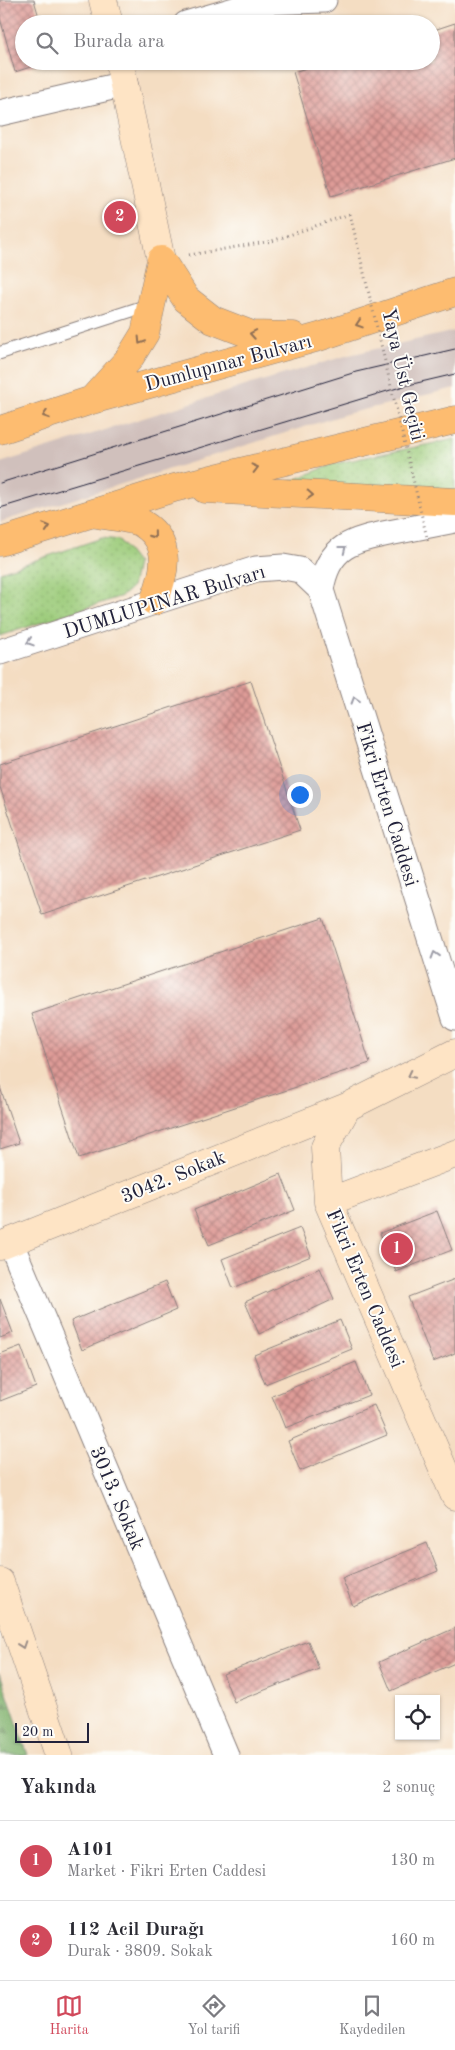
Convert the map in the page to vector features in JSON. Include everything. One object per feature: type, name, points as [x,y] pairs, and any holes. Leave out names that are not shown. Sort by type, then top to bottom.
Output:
[{"type":"highway","points":[[92,400],[129,359],[146,333],[161,260]]},
{"type":"highway","points":[[161,260],[186,299],[212,320],[252,335],[319,337]]},
{"type":"highway","name":"Dumlupınar Bulvarı","points":[[0,430],[92,400],[319,337],[455,292]]},
{"type":"highway","points":[[0,542],[174,488],[455,420]]},
{"type":"highway","points":[[174,488],[455,502]]},
{"type":"highway","points":[[93,513],[142,523],[156,537],[164,555],[163,578],[154,602]]},
{"type":"street","points":[[103,0],[107,15]]},
{"type":"street","points":[[217,15],[262,2],[324,0]]},
{"type":"street","points":[[0,113],[122,73],[161,260]]},
{"type":"street","points":[[321,590],[324,574],[331,560],[341,548],[358,539],[455,520]]},
{"type":"street","name":"DUMLUPINAR Bulvarı","points":[[0,652],[256,569],[283,567],[300,570],[321,590]]},
{"type":"street","name":"Fikri Erten Caddesi","points":[[321,590],[455,1018]]},
{"type":"street","points":[[346,1107],[455,1053]]},
{"type":"street","name":"Fikri Erten Caddesi","points":[[346,1107],[325,1147],[328,1202],[455,1496]]},
{"type":"street","name":"3042. Sokak","points":[[5,1244],[346,1107]]},
{"type":"street","points":[[328,1202],[455,1154]]},
{"type":"street","name":"3013. Sokak","points":[[5,1244],[226,1755]]},
{"type":"street","points":[[0,1582],[59,1755]]},
{"type":"lane","points":[[0,354],[153,304]]},
{"type":"path","name":"Yaya Üst Geçiti","points":[[161,260],[272,241],[350,214],[428,542]]},
{"type":"shaded area","points":[[455,331],[455,388],[346,414],[0,522],[0,463],[349,355]]},
{"type":"green space","points":[[455,439],[455,492],[282,485],[333,464]]},
{"type":"green space","points":[[102,538],[119,540],[137,563],[132,587],[122,596],[0,636],[0,572]]},
{"type":"green space","points":[[0,1673],[28,1755],[0,1755]]},
{"type":"building","points":[[0,0],[34,0],[38,15],[15,15],[15,70],[21,70],[15,72],[0,18]]},
{"type":"building","points":[[455,23],[455,158],[331,196],[293,72],[300,70],[440,70],[440,28]]},
{"type":"building","points":[[251,681],[300,830],[42,915],[0,787],[0,764]]},
{"type":"building","points":[[323,918],[370,1063],[79,1158],[32,1014]]},
{"type":"building","points":[[0,1087],[19,1143],[0,1149]]},
{"type":"building","points":[[281,1174],[295,1210],[209,1245],[194,1210]]},
{"type":"building","points":[[437,1211],[452,1250],[396,1272],[380,1233]]},
{"type":"building","points":[[300,1228],[311,1256],[233,1288],[222,1259]]},
{"type":"building","points":[[320,1268],[334,1299],[259,1334],[245,1302]]},
{"type":"building","points":[[455,1279],[455,1353],[433,1362],[408,1297]]},
{"type":"building","points":[[165,1282],[176,1310],[82,1350],[71,1321]]},
{"type":"building","points":[[0,1299],[13,1333],[0,1338]]},
{"type":"building","points":[[340,1320],[352,1349],[265,1384],[254,1355]]},
{"type":"building","points":[[21,1346],[36,1387],[0,1401],[0,1354]]},
{"type":"building","points":[[356,1362],[369,1395],[285,1428],[272,1396]]},
{"type":"building","points":[[374,1405],[387,1435],[300,1471],[288,1441]]},
{"type":"building","points":[[427,1543],[438,1571],[353,1606],[342,1578]]},
{"type":"building","points":[[455,1628],[455,1663],[391,1691],[379,1662]]},
{"type":"building","points":[[308,1641],[319,1669],[234,1702],[223,1674]]},
{"type":"tram line","points":[[0,483],[356,372],[455,349]]},
{"type":"tram line","points":[[0,508],[404,386],[455,374]]},
{"type":"place","name":"112 Acil Durağı","points":[[120,217]]},
{"type":"place","name":"A101","points":[[397,1249]]}]
